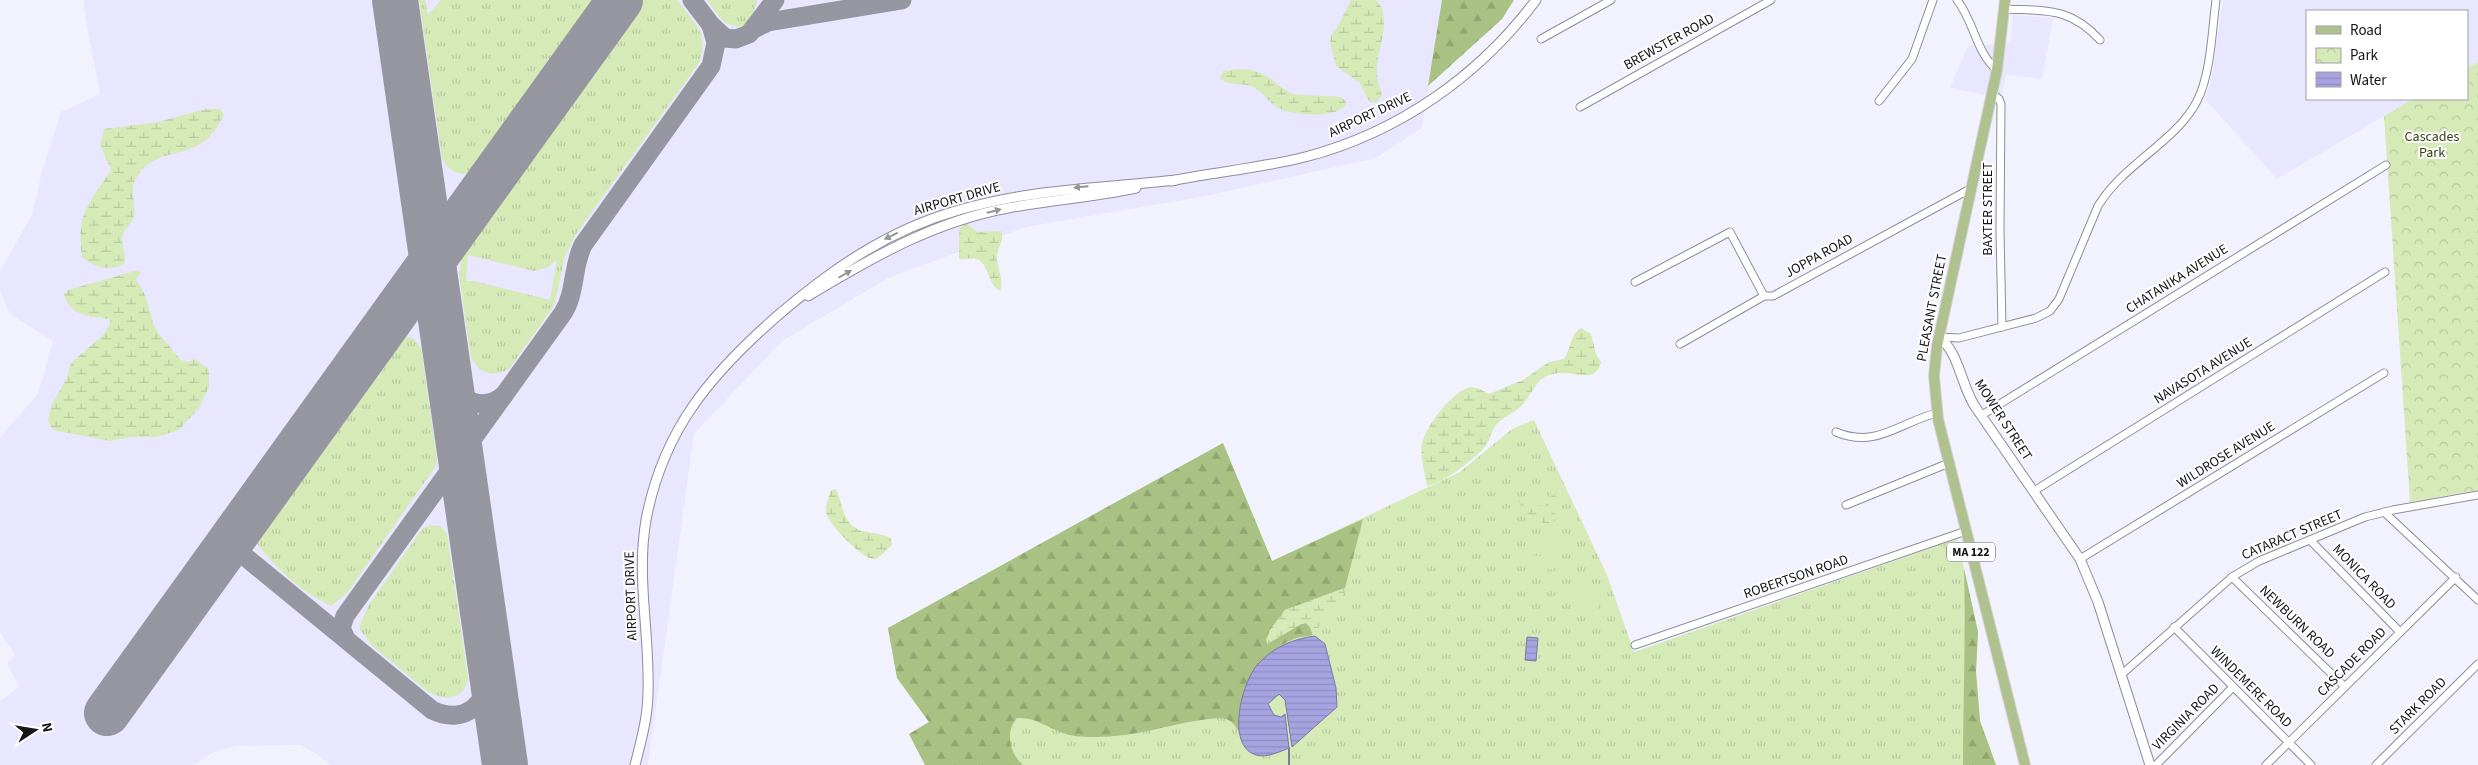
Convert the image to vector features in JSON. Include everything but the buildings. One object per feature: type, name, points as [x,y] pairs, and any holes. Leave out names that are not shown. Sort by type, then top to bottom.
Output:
[{"type":"main road","name":"AIRPORT DRIVE","points":[[635,765],[645,723],[648,694],[642,555],[646,522],[654,488],[674,437],[700,394],[735,353],[775,319],[845,274],[903,242],[936,229],[1007,208],[1131,190],[1304,157],[1350,142],[1415,111],[1468,73],[1506,36],[1536,0]]},
{"type":"main road","name":"PLEASANT STREET","points":[[2005,4],[1998,70],[1970,189],[1939,337],[1934,376],[1937,413],[2025,765]]},
{"type":"main road","name":"MOWER STREET","points":[[1939,337],[1952,350],[1961,381],[1982,415],[2080,559],[2095,596],[2150,765]]},
{"type":"street","points":[[1541,39],[1611,0]]},
{"type":"street","name":"BREWSTER ROAD","points":[[1580,107],[1771,0]]},
{"type":"street","points":[[1879,101],[1912,58],[1933,0]]},
{"type":"street","points":[[1957,0],[1971,21],[1987,62],[1998,70]]},
{"type":"street","points":[[1939,337],[1959,338],[2002,327],[2040,316],[2052,308],[2059,299],[2098,206],[2107,192],[2123,174],[2176,127],[2194,108],[2205,76],[2216,0]]},
{"type":"street","points":[[2005,4],[2056,12],[2074,18],[2089,28],[2100,40]]},
{"type":"street","points":[[1982,50],[2000,58]]},
{"type":"street","name":"BAXTER STREET","points":[[1992,94],[1999,98],[2001,104],[2000,230],[2002,327]]},
{"type":"street","name":"CHATANIKA AVENUE","points":[[1982,415],[2386,164]]},
{"type":"street","name":"JOPPA ROAD","points":[[1680,344],[1764,296],[1772,296],[1970,189]]},
{"type":"street","points":[[1634,282],[1730,232],[1764,296]]},
{"type":"street","name":"NAVASOTA AVENUE","points":[[2034,491],[2385,272]]},
{"type":"street","name":"WILDROSE AVENUE","points":[[2080,559],[2384,373]]},
{"type":"street","points":[[1836,432],[1855,439],[1866,438],[1885,434],[1919,417],[1937,413]]},
{"type":"street","points":[[1846,505],[1949,463]]},
{"type":"street","name":"CATARACT STREET","points":[[2121,675],[2232,577],[2259,561],[2384,512],[2478,495]]},
{"type":"street","points":[[2384,512],[2456,577],[2478,600]]},
{"type":"street","name":"ROBERTSON ROAD","points":[[1635,645],[1966,531]]},
{"type":"street","name":"MONICA ROAD","points":[[2310,540],[2400,632]]},
{"type":"street","name":"NEWBURN ROAD","points":[[2232,577],[2344,686]]},
{"type":"street","name":"CASCADE ROAD","points":[[2266,765],[2456,577]]},
{"type":"street","name":"WINDEMERE ROAD","points":[[2174,627],[2311,765]]},
{"type":"street","name":"STARK ROAD","points":[[2376,765],[2478,664]]},
{"type":"street","name":"VIRGINIA ROAD","points":[[2156,765],[2233,687]]},
{"type":"shaded area","points":[[84,0],[1442,0],[1422,128],[1376,158],[1206,196],[1026,227],[888,278],[782,341],[694,434],[648,765],[331,765],[301,745],[237,746],[214,752],[194,765],[0,765],[0,701],[19,687],[7,663],[15,655],[0,632],[0,437],[38,394],[53,341],[10,314],[0,291],[0,271],[32,214],[42,171],[61,112],[100,94],[84,10]]},
{"type":"shaded area","points":[[2223,0],[2478,0],[2478,62],[2468,67],[2468,10],[2306,10],[2306,100],[2411,100],[2277,179],[2205,99],[2212,77]]},
{"type":"shaded area","points":[[2013,15],[2053,18],[2042,79],[2006,75],[2001,98],[1950,88],[1968,46],[2010,43]]},
{"type":"green space","points":[[419,0],[425,0],[428,15],[441,0],[602,0],[483,165],[472,172],[461,174],[451,169],[442,159]]},
{"type":"green space","points":[[641,0],[677,0],[699,29],[703,44],[699,63],[576,234],[565,256],[554,306],[509,369],[503,372],[491,374],[480,370],[471,358],[459,275],[464,245]],"holes":[[[468,255],[534,271],[547,268],[557,260],[550,300],[474,281],[466,281]]]},
{"type":"green space","points":[[707,0],[757,0],[754,11],[744,26],[737,26],[726,23]]},
{"type":"green space","points":[[1351,0],[1376,0],[1384,15],[1383,34],[1377,64],[1378,81],[1382,95],[1376,103],[1369,101],[1359,82],[1336,66],[1330,43],[1331,35],[1337,28]]},
{"type":"green space","points":[[1442,0],[1514,0],[1502,19],[1428,86]]},
{"type":"green space","name":"Cascades Park","points":[[2478,62],[2478,490],[2410,502],[2384,116],[2411,100],[2468,100],[2468,67]]},
{"type":"green space","points":[[1252,70],[1265,75],[1291,94],[1340,97],[1345,100],[1346,104],[1342,109],[1326,114],[1305,114],[1286,111],[1276,107],[1253,87],[1223,81],[1220,78],[1223,71]]},
{"type":"green space","points":[[206,109],[220,109],[224,114],[215,130],[204,141],[193,148],[158,159],[148,165],[135,180],[133,185],[134,215],[122,235],[124,264],[107,268],[96,266],[82,257],[82,220],[90,202],[111,170],[100,145],[104,129],[158,122]]},
{"type":"green space","points":[[965,223],[978,232],[1001,231],[1002,238],[997,255],[1001,279],[1000,291],[993,284],[984,265],[980,261],[974,258],[959,259],[959,229]]},
{"type":"green space","points":[[138,270],[141,273],[136,278],[145,295],[154,325],[159,334],[181,360],[188,362],[194,359],[209,369],[209,387],[199,408],[179,430],[156,437],[131,437],[110,441],[53,430],[48,421],[51,406],[66,380],[71,363],[102,336],[110,324],[110,319],[77,312],[71,308],[64,295],[68,290]]},
{"type":"green space","points":[[1581,328],[1591,334],[1596,354],[1601,362],[1597,370],[1591,374],[1584,375],[1555,373],[1546,377],[1537,384],[1521,406],[1497,424],[1486,445],[1479,453],[1449,476],[1427,486],[1422,460],[1422,444],[1433,420],[1447,404],[1467,388],[1476,388],[1489,394],[1523,380],[1549,362],[1564,359],[1575,334]]},
{"type":"green space","points":[[401,336],[413,338],[421,348],[437,458],[436,466],[347,593],[331,606],[309,593],[288,577],[253,538],[388,351]]},
{"type":"green space","points":[[1534,420],[1607,575],[1634,652],[1957,539],[1978,632],[1976,672],[1980,721],[1996,765],[925,765],[909,734],[929,722],[897,678],[888,628],[1223,443],[1272,561],[1460,472],[1512,429]]},
{"type":"green space","points":[[1223,443],[1272,561],[1363,519],[1345,588],[1285,610],[1266,639],[1267,644],[1306,623],[1313,635],[1296,638],[1280,646],[1259,664],[1246,689],[1239,717],[1239,732],[1231,721],[1218,718],[1192,721],[1124,735],[1084,737],[1063,733],[1030,719],[1017,718],[1011,729],[1010,742],[1014,754],[1023,765],[925,765],[909,734],[929,722],[897,678],[888,628]]},
{"type":"green space","points":[[1556,479],[1555,519],[1550,526],[1526,512],[1518,498],[1545,507]]},
{"type":"green space","points":[[836,489],[851,525],[856,529],[891,538],[892,545],[876,559],[870,558],[855,548],[839,533],[828,518],[826,513],[827,501],[831,490]]},
{"type":"green space","points":[[430,525],[440,526],[447,534],[468,678],[466,686],[458,695],[446,698],[426,690],[372,646],[359,628],[368,606],[422,529]]},
{"type":"green space","points":[[1534,537],[1558,540],[1557,551],[1532,548]]},
{"type":"green space","points":[[1531,555],[1556,558],[1554,570],[1530,566]]},
{"type":"green space","points":[[1964,568],[1978,632],[1976,672],[1980,721],[1996,765],[1963,765]]},
{"type":"green space","points":[[1596,586],[1597,598],[1573,600],[1572,589]]},
{"type":"green space","points":[[1345,588],[1346,590],[1313,635],[1306,623],[1267,644],[1269,631],[1285,610]]},
{"type":"green space","points":[[1598,602],[1599,614],[1575,616],[1573,605]]},
{"type":"water","points":[[1315,636],[1325,644],[1336,688],[1337,707],[1292,747],[1285,700],[1279,694],[1268,704],[1274,715],[1281,717],[1285,714],[1289,748],[1269,755],[1256,755],[1247,749],[1241,739],[1239,727],[1239,712],[1242,698],[1252,672],[1264,658],[1277,648],[1299,639]]},
{"type":"water","points":[[1527,637],[1538,638],[1536,661],[1525,660]]},
{"type":"waterway","points":[[1289,748],[1289,765]]},
{"type":"taxiway","points":[[692,0],[711,25]]},
{"type":"taxiway","points":[[346,639],[341,628],[345,616],[563,313],[570,297],[577,262],[583,245],[711,66],[716,43],[711,25],[725,38],[736,39],[749,34],[775,0]]},
{"type":"taxiway","points":[[754,29],[768,22],[902,0]]},
{"type":"taxiway","points":[[450,380],[460,394],[473,402],[488,403],[504,395]]},
{"type":"taxiway","points":[[452,464],[457,433]]},
{"type":"taxiway","points":[[464,480],[469,449]]},
{"type":"taxiway","points":[[240,528],[237,543],[243,555],[432,710],[455,715],[473,708],[480,702],[485,693],[491,671]]},
{"type":"taxiway","points":[[219,558],[231,553],[243,555]]},
{"type":"runway","points":[[395,0],[505,765]]},
{"type":"runway","points":[[107,713],[620,0]]}]
